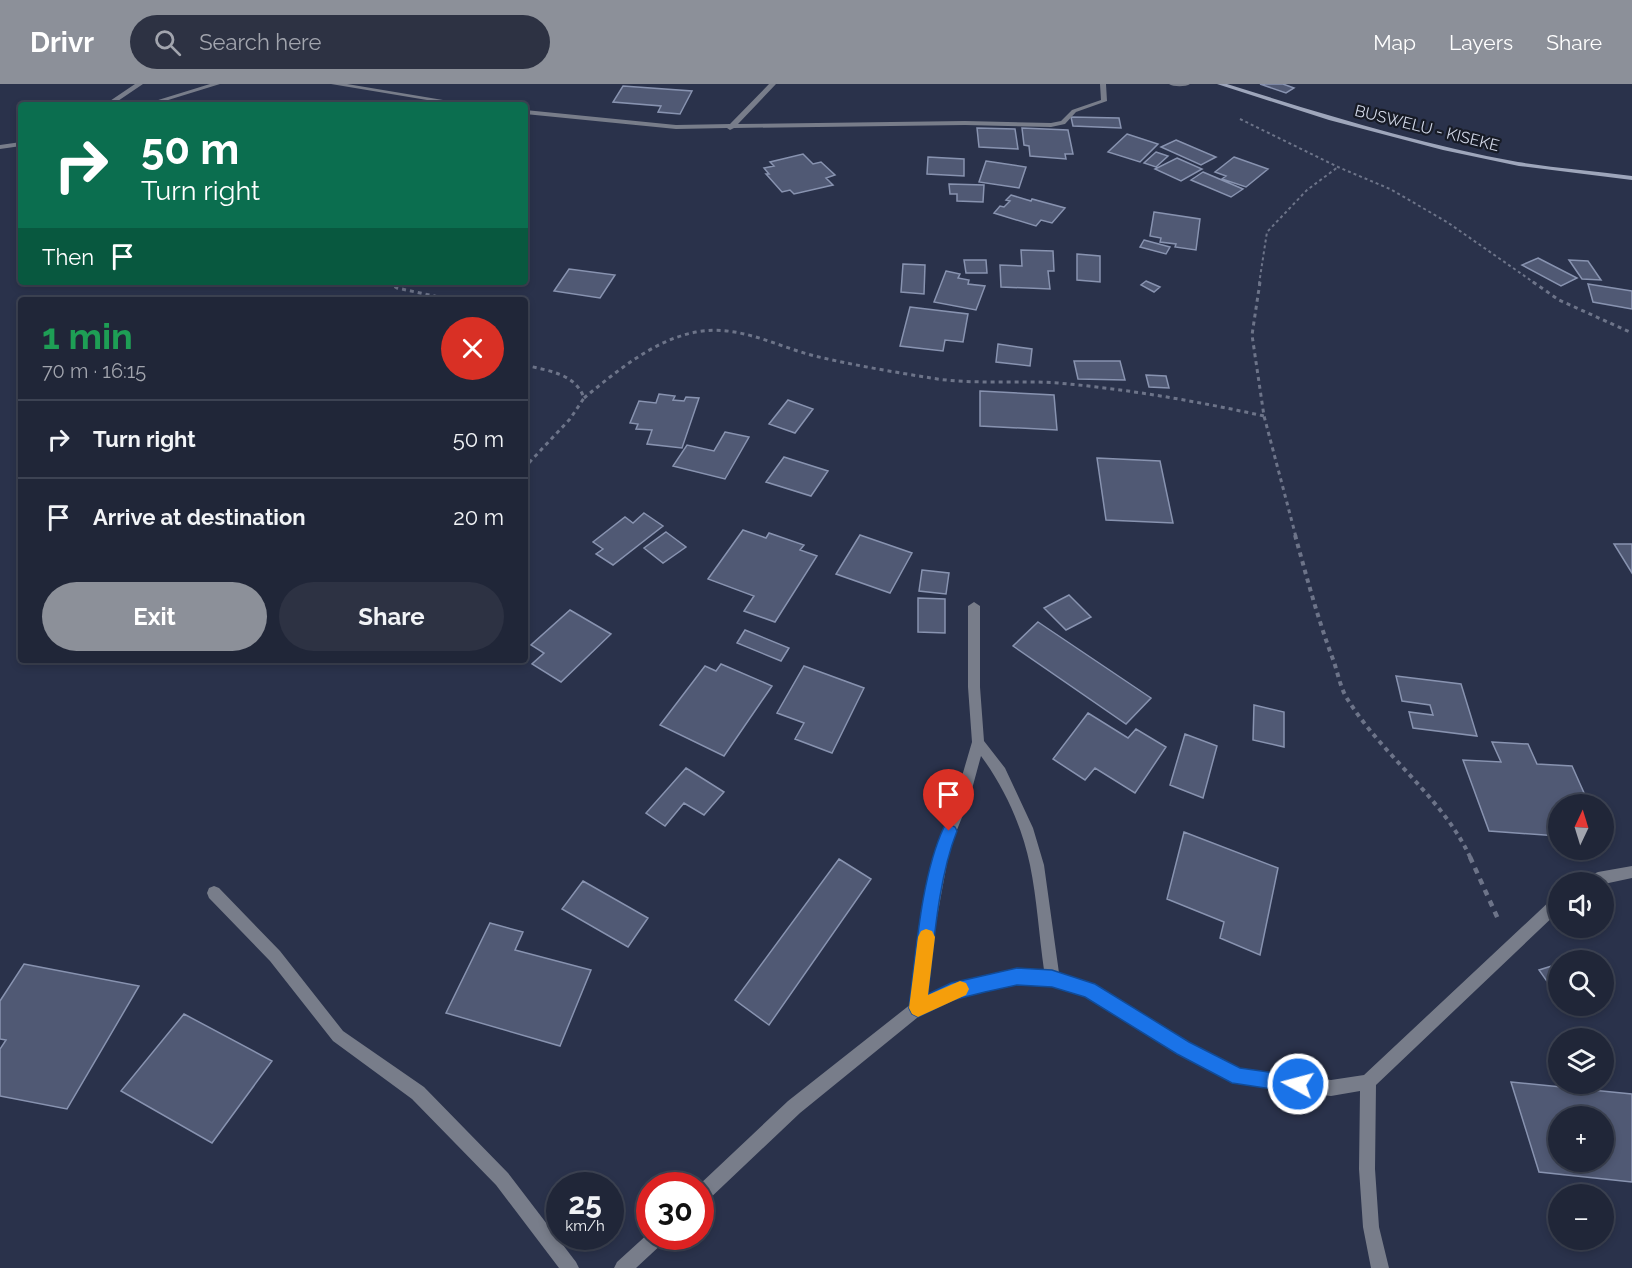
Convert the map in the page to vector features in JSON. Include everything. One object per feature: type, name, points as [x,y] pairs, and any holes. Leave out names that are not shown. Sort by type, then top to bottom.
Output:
[{"type":"main road","name":"BUSWELU - KISEKE","points":[[1220,84],[1299,109],[1520,164],[1632,178]]},
{"type":"street","points":[[112,102],[140,84]]},
{"type":"street","points":[[155,102],[217,84]]},
{"type":"street","points":[[334,84],[451,102]]},
{"type":"street","points":[[730,128],[773,84]]},
{"type":"street","points":[[528,112],[676,127],[965,123],[1058,125],[1074,111],[1104,101],[1103,84]]},
{"type":"street","points":[[1172,84],[1187,84]]},
{"type":"street","points":[[1,147],[18,144]]},
{"type":"street","points":[[918,1008],[928,928],[943,847],[962,800],[978,742],[974,687],[974,606]]},
{"type":"street","points":[[978,742],[1000,772],[1026,828],[1037,865],[1052,978]]},
{"type":"street","points":[[1614,876],[1632,872]]},
{"type":"street","points":[[214,893],[275,956],[338,1036],[418,1093],[494,1170],[570,1268]]},
{"type":"street","points":[[714,1183],[794,1107],[918,1008],[951,992],[1017,977],[1052,978],[1089,990],[1183,1048],[1238,1076],[1331,1088],[1368,1082],[1548,912]]},
{"type":"street","points":[[1368,1082],[1367,1169],[1371,1227],[1380,1268]]},
{"type":"street","points":[[623,1268],[643,1250]]},
{"type":"path","points":[[1240,119],[1338,167],[1390,189],[1447,222],[1559,300],[1632,333]]},
{"type":"path","points":[[1338,167],[1307,190],[1267,232],[1252,335],[1263,416],[1317,617],[1347,699],[1388,752],[1431,800],[1466,848],[1511,947]]},
{"type":"path","points":[[392,285],[439,297]]},
{"type":"path","points":[[528,464],[570,419],[585,398],[620,368],[660,346],[695,332],[732,329],[828,359],[960,383],[1056,382],[1200,402],[1263,416]]},
{"type":"path","points":[[528,366],[572,378],[582,388],[585,398]]},
{"type":"building","points":[[1260,84],[1283,84],[1294,88],[1286,93]]},
{"type":"building","points":[[623,86],[692,91],[680,114],[658,112],[661,106],[613,102]]},
{"type":"building","points":[[1071,117],[1119,118],[1121,128],[1073,126]]},
{"type":"building","points":[[977,128],[1015,129],[1018,149],[979,147]]},
{"type":"building","points":[[1022,128],[1068,130],[1073,154],[1065,154],[1066,159],[1030,156],[1029,146],[1024,145]]},
{"type":"building","points":[[1127,134],[1158,144],[1140,162],[1108,152]]},
{"type":"building","points":[[1176,140],[1216,157],[1201,165],[1161,147]]},
{"type":"building","points":[[1156,152],[1168,156],[1156,167],[1144,163]]},
{"type":"building","points":[[803,154],[813,164],[821,162],[835,175],[826,178],[833,185],[794,194],[790,190],[782,192],[766,174],[769,174],[764,168],[774,166],[770,162]]},
{"type":"building","points":[[928,157],[964,159],[964,176],[927,174]]},
{"type":"building","points":[[1234,157],[1268,169],[1246,187],[1222,179],[1226,176],[1215,172]]},
{"type":"building","points":[[1177,158],[1202,169],[1181,181],[1155,169]]},
{"type":"building","points":[[986,161],[1026,167],[1019,188],[979,182]]},
{"type":"building","points":[[1203,172],[1243,189],[1231,197],[1191,180]]},
{"type":"building","points":[[949,184],[984,185],[983,202],[957,201],[957,194],[950,194]]},
{"type":"building","points":[[1011,195],[1065,208],[1052,223],[1041,220],[1036,226],[994,213],[1000,206],[1004,207],[1010,201],[1006,200]]},
{"type":"building","points":[[1154,212],[1200,219],[1196,250],[1175,247],[1176,244],[1160,242],[1161,238],[1150,236]]},
{"type":"building","points":[[1144,240],[1170,247],[1166,254],[1140,247]]},
{"type":"building","points":[[1021,250],[1053,251],[1054,271],[1048,271],[1050,289],[1001,287],[1000,265],[1022,266]]},
{"type":"building","points":[[1077,254],[1100,256],[1100,282],[1077,280]]},
{"type":"building","points":[[1538,258],[1577,278],[1561,286],[1522,265]]},
{"type":"building","points":[[964,260],[986,260],[987,273],[966,273]]},
{"type":"building","points":[[1569,260],[1588,261],[1601,280],[1582,279]]},
{"type":"building","points":[[903,264],[925,265],[924,294],[901,292]]},
{"type":"building","points":[[569,269],[615,275],[600,298],[554,291]]},
{"type":"building","points":[[946,271],[960,274],[958,278],[969,280],[968,284],[985,286],[976,310],[934,302]]},
{"type":"building","points":[[1146,281],[1160,287],[1154,292],[1141,285]]},
{"type":"building","points":[[1588,284],[1632,291],[1632,309],[1593,302]]},
{"type":"building","points":[[910,307],[968,314],[963,342],[945,340],[943,351],[900,346]]},
{"type":"building","points":[[998,344],[1032,349],[1030,366],[996,362]]},
{"type":"building","points":[[1074,361],[1120,361],[1125,380],[1078,379]]},
{"type":"building","points":[[1146,375],[1166,376],[1169,388],[1149,387]]},
{"type":"building","points":[[980,391],[1054,395],[1057,430],[980,426]]},
{"type":"building","points":[[659,394],[675,396],[673,400],[684,401],[686,397],[699,398],[682,448],[647,444],[652,430],[636,429],[638,424],[630,423],[639,401],[656,403]]},
{"type":"building","points":[[788,400],[813,409],[795,433],[769,424]]},
{"type":"building","points":[[725,432],[749,437],[725,479],[673,466],[687,445],[714,451]]},
{"type":"building","points":[[784,457],[828,471],[811,496],[766,482]]},
{"type":"building","points":[[1097,458],[1160,461],[1173,523],[1106,520]]},
{"type":"building","points":[[644,513],[663,526],[613,565],[596,554],[603,549],[593,542],[625,517],[633,523]]},
{"type":"building","points":[[743,530],[766,538],[769,533],[804,545],[800,550],[817,556],[775,622],[744,611],[754,596],[708,579]]},
{"type":"building","points":[[666,532],[686,547],[663,563],[644,548]]},
{"type":"building","points":[[860,535],[912,553],[890,593],[836,574]]},
{"type":"building","points":[[1614,544],[1632,544],[1632,573]]},
{"type":"building","points":[[922,570],[949,573],[946,594],[919,591]]},
{"type":"building","points":[[1069,595],[1091,617],[1066,630],[1044,608]]},
{"type":"building","points":[[918,598],[945,599],[945,633],[918,632]]},
{"type":"building","points":[[570,610],[611,634],[561,682],[532,664],[544,653],[531,645]]},
{"type":"building","points":[[1038,622],[1151,698],[1126,724],[1013,646]]},
{"type":"building","points":[[745,630],[789,648],[781,661],[737,643]]},
{"type":"building","points":[[721,664],[772,686],[724,756],[660,725],[705,666],[716,671]]},
{"type":"building","points":[[804,666],[864,688],[832,753],[795,739],[804,723],[777,713]]},
{"type":"building","points":[[1396,676],[1461,684],[1477,736],[1413,728],[1409,712],[1433,715],[1430,705],[1402,701]]},
{"type":"building","points":[[1254,705],[1284,712],[1284,747],[1253,740]]},
{"type":"building","points":[[1088,713],[1128,738],[1136,729],[1166,747],[1135,793],[1095,768],[1085,780],[1053,759]]},
{"type":"building","points":[[1185,734],[1217,746],[1203,798],[1170,785]]},
{"type":"building","points":[[1492,742],[1528,744],[1537,764],[1572,766],[1585,794],[1548,794],[1548,835],[1489,831],[1463,760],[1501,762]]},
{"type":"building","points":[[686,768],[724,792],[704,815],[684,803],[665,826],[646,813]]},
{"type":"building","points":[[1184,832],[1278,868],[1260,955],[1220,938],[1224,922],[1167,899]]},
{"type":"building","points":[[839,859],[871,879],[769,1025],[735,1000]]},
{"type":"building","points":[[583,881],[648,918],[628,947],[562,909]]},
{"type":"building","points":[[490,923],[523,932],[515,950],[591,970],[560,1046],[446,1013]]},
{"type":"building","points":[[24,964],[139,986],[67,1109],[0,1096],[0,1049],[6,1040],[0,1039],[0,1001]]},
{"type":"building","points":[[1548,967],[1548,983],[1539,970]]},
{"type":"building","points":[[184,1014],[272,1061],[212,1143],[121,1091]]},
{"type":"building","points":[[1511,1082],[1548,1086],[1548,1094],[1632,1094],[1632,1182],[1539,1172]]},
{"type":"slow traffic","points":[[926,937],[918,1008],[960,989]]},
{"type":"route","points":[[949,831],[943,847],[928,928],[918,1008],[951,992],[985,984],[1017,977],[1052,978],[1089,990],[1183,1048],[1238,1076],[1298,1084]]}]
